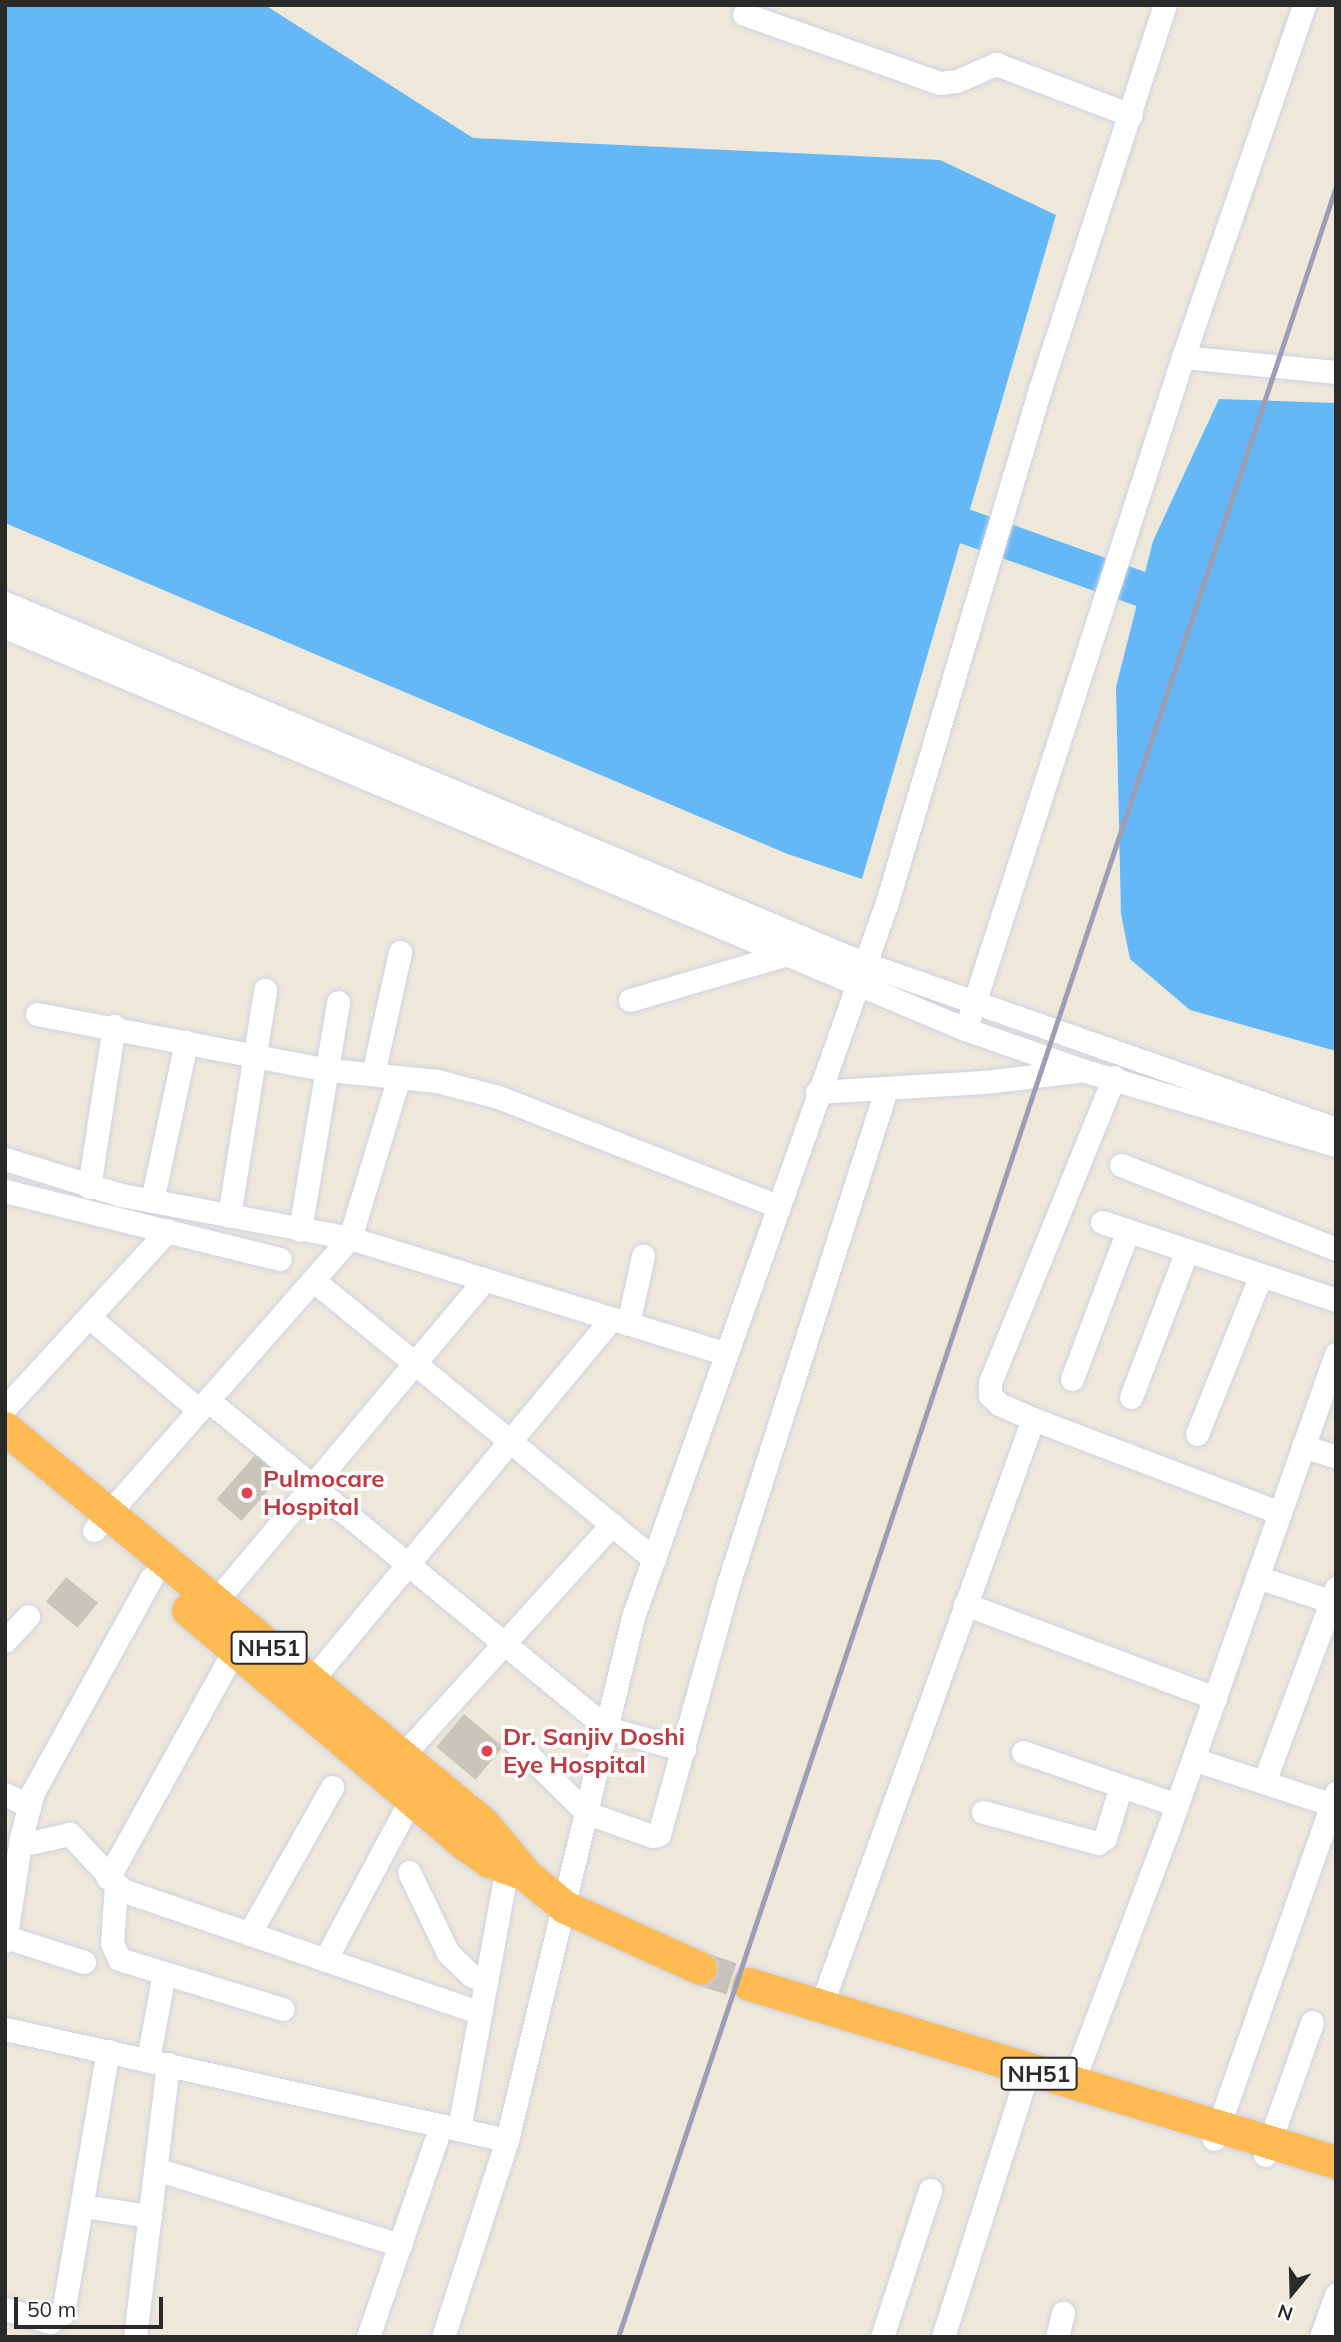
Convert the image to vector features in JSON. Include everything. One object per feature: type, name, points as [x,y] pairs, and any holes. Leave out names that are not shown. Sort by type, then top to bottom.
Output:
[{"type":"highway","name":"NH51","points":[[5,1427],[102,1522],[151,1578],[465,1844],[517,1871],[565,1907],[701,1968]]},
{"type":"highway","name":"NH51","points":[[5,1457],[215,1602],[483,1823],[517,1871]]},
{"type":"highway","name":"NH51","points":[[749,1984],[1181,2118],[1267,2148],[1336,2162]]},
{"type":"highway","name":"NH51","points":[[1267,2148],[1336,2179]]},
{"type":"street","points":[[443,2337],[507,2140],[634,1617],[817,1092],[887,902],[1040,389],[1165,5]]},
{"type":"street","points":[[965,1029],[1183,357],[1304,5]]},
{"type":"street","points":[[744,14],[940,83],[957,81],[996,64],[1131,115]]},
{"type":"street","points":[[1183,357],[1336,373]]},
{"type":"street","points":[[5,603],[855,985],[965,1029],[1082,1070],[1114,1077],[1336,1145]]},
{"type":"street","points":[[5,627],[863,963],[1135,1062],[1336,1129]]},
{"type":"street","points":[[373,1074],[400,952]]},
{"type":"street","points":[[630,1000],[784,955]]},
{"type":"street","points":[[229,1216],[265,990]]},
{"type":"street","points":[[300,1230],[329,1070],[338,1002]]},
{"type":"street","points":[[37,1013],[329,1070],[399,1077],[498,1097],[778,1206]]},
{"type":"street","points":[[89,1187],[114,1026]]},
{"type":"street","points":[[152,1201],[186,1042]]},
{"type":"street","points":[[817,1092],[886,1090],[1135,1062]]},
{"type":"street","points":[[102,1522],[349,1238],[399,1077]]},
{"type":"street","points":[[1114,1077],[990,1382],[990,1395],[999,1404],[1033,1419],[1280,1513]]},
{"type":"street","points":[[514,1741],[587,1813],[652,1836],[660,1834],[728,1585],[886,1090]]},
{"type":"street","points":[[5,1159],[89,1187],[349,1238],[726,1354]]},
{"type":"street","points":[[1121,1164],[1336,1250]]},
{"type":"street","points":[[5,1191],[280,1259]]},
{"type":"street","points":[[1102,1222],[1336,1300]]},
{"type":"street","points":[[5,1408],[169,1230]]},
{"type":"street","points":[[1072,1379],[1128,1230]]},
{"type":"street","points":[[1131,1397],[1187,1250]]},
{"type":"street","points":[[310,1682],[619,1321],[643,1256]]},
{"type":"street","points":[[1197,1434],[1261,1275]]},
{"type":"street","points":[[313,1280],[654,1559]]},
{"type":"street","points":[[215,1602],[484,1280]]},
{"type":"street","points":[[89,1317],[312,1485],[607,1728],[684,1750]]},
{"type":"street","points":[[1072,2084],[1177,1805],[1303,1446],[1329,1393],[1336,1354]]},
{"type":"street","points":[[821,2006],[1033,1419]]},
{"type":"street","points":[[1303,1446],[1336,1457]]},
{"type":"street","points":[[402,1756],[612,1524]]},
{"type":"street","points":[[1257,1577],[1334,1598],[1264,1782]]},
{"type":"street","points":[[84,1962],[6,1939],[20,1844],[29,1806],[57,1746],[151,1578]]},
{"type":"street","points":[[965,1604],[1215,1698]]},
{"type":"street","points":[[5,1641],[28,1616]]},
{"type":"street","points":[[235,1649],[112,1882],[113,1953],[119,1959],[284,2009]]},
{"type":"street","points":[[1023,1752],[1177,1805]]},
{"type":"street","points":[[1193,1759],[1334,1801],[1217,2132]]},
{"type":"street","points":[[983,1812],[1098,1843],[1105,1838],[1121,1786]]},
{"type":"street","points":[[250,1934],[332,1787]]},
{"type":"street","points":[[5,1794],[29,1806]]},
{"type":"street","points":[[325,1960],[411,1799]]},
{"type":"street","points":[[20,1844],[71,1834],[112,1882],[250,1934],[481,2012]]},
{"type":"street","points":[[368,2337],[400,2245],[450,2127],[517,1871]]},
{"type":"street","points":[[409,1872],[448,1953],[471,1975],[486,1982]]},
{"type":"street","points":[[135,2337],[156,2169],[158,2062],[164,1973]]},
{"type":"street","points":[[1267,2148],[1312,2022]]},
{"type":"street","points":[[5,2029],[507,2140]]},
{"type":"street","points":[[5,2309],[50,2322],[61,2318],[83,2206],[108,2051]]},
{"type":"street","points":[[943,2337],[1028,2071]]},
{"type":"street","points":[[156,2169],[400,2245]]},
{"type":"street","points":[[882,2337],[930,2190]]},
{"type":"street","points":[[83,2206],[150,2216]]},
{"type":"street","points":[[1321,2337],[1336,2295]]},
{"type":"street","points":[[1057,2337],[1063,2313]]},
{"type":"water","points":[[5,5],[265,5],[473,138],[940,160],[1056,215],[862,879],[785,853],[5,523]]},
{"type":"water","points":[[1219,399],[1336,403],[1336,1051],[1190,1010],[1130,959],[1121,914],[1116,687],[1153,541]]},
{"type":"building","points":[[256,1454],[281,1476],[242,1521],[217,1499]]},
{"type":"building","points":[[66,1577],[98,1603],[78,1628],[46,1602]]},
{"type":"building","points":[[464,1714],[503,1747],[475,1780],[436,1747]]},
{"type":"waterway","points":[[920,510],[1184,604]]},
{"type":"tunnel","points":[[700,1968],[749,1984]]},
{"type":"railway","points":[[618,2337],[1336,186]]},
{"type":"place","name":"Pulmocare Hospital","points":[[247,1493]]},
{"type":"place","name":"Dr. Sanjiv Doshi Eye Hospital","points":[[487,1751]]}]
